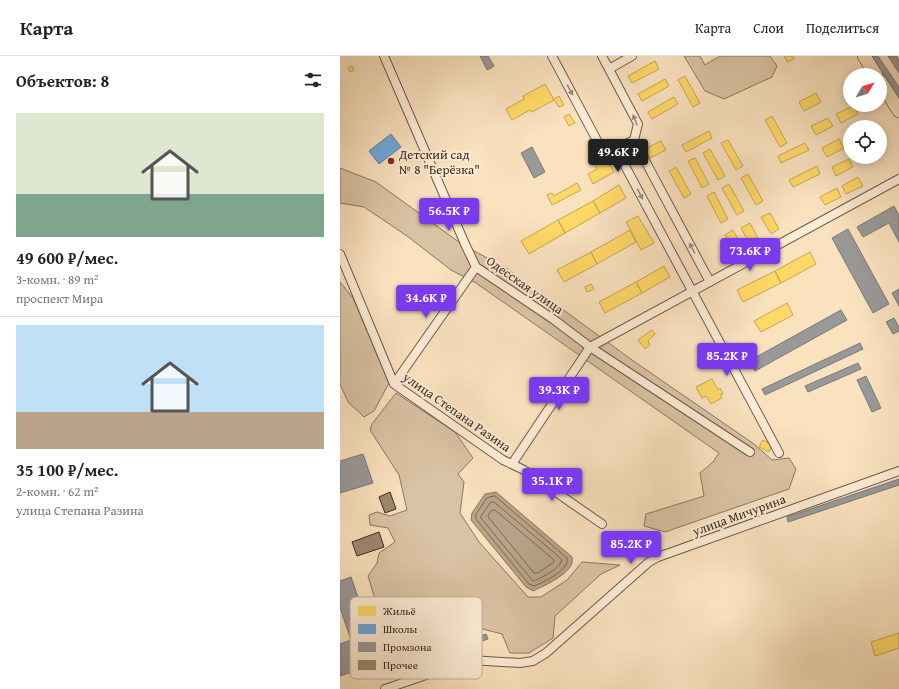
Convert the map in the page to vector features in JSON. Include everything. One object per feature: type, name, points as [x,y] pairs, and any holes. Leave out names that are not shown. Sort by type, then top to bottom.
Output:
[{"type":"main road","points":[[864,56],[872,68]]},
{"type":"main road","points":[[887,92],[899,111]]},
{"type":"street","name":"Одесская улица","points":[[384,56],[476,267],[590,346],[750,452]]},
{"type":"street","points":[[552,56],[600,146],[616,149],[634,140]]},
{"type":"street","points":[[602,56],[638,124],[634,140],[710,282]]},
{"type":"street","points":[[609,69],[632,56]]},
{"type":"street","points":[[616,149],[779,453]]},
{"type":"street","points":[[512,464],[590,346],[899,179]]},
{"type":"street","name":"улица Степана Разина","points":[[340,254],[394,384],[503,460],[524,470],[602,524]]},
{"type":"street","points":[[394,384],[476,267]]},
{"type":"street","name":"улица Мичурина","points":[[482,661],[520,663],[533,661],[546,653],[649,562],[658,557],[899,471]]},
{"type":"street","name":"улица Мичурина","points":[[385,689],[414,679]]},
{"type":"shaded area","points":[[684,56],[700,56],[705,65],[721,56],[770,56],[777,66],[772,77],[724,99],[705,91]]},
{"type":"shaded area","points":[[340,168],[376,182],[463,245],[506,268],[632,360],[754,444],[772,460],[789,458],[796,469],[789,489],[665,532],[644,526],[646,514],[704,496],[700,473],[713,462],[719,453],[476,283],[451,270],[407,236],[364,207],[340,203]]},
{"type":"shaded area","points":[[340,282],[353,298],[389,383],[374,411],[364,417],[348,402],[340,384]]},
{"type":"shaded area","points":[[396,393],[455,432],[473,458],[458,474],[464,482],[460,513],[479,542],[528,597],[541,597],[567,580],[582,562],[620,565],[601,574],[555,616],[553,638],[529,653],[510,653],[502,634],[482,629],[482,597],[374,597],[368,576],[377,563],[379,553],[395,542],[388,528],[370,525],[369,515],[377,512],[390,516],[407,510],[399,475],[370,430],[372,424]]},
{"type":"water","points":[[496,492],[572,557],[572,563],[566,572],[555,580],[533,591],[526,587],[471,520],[472,513],[485,494]]},
{"type":"building: Жильё","points":[[784,56],[793,56],[794,59],[787,62]]},
{"type":"building: Жильё","points":[[655,61],[659,69],[632,83],[628,76]]},
{"type":"building: Жильё","points":[[352,66],[354,70],[350,72],[348,68]]},
{"type":"building: Жильё","points":[[685,76],[700,103],[693,107],[678,80]]},
{"type":"building: Жильё","points":[[665,79],[669,86],[642,101],[638,94]]},
{"type":"building: Жильё","points":[[545,84],[554,100],[532,112],[530,110],[512,120],[506,109],[524,99],[523,96]]},
{"type":"building: Жильё","points":[[816,93],[821,102],[804,111],[799,102]]},
{"type":"building: Жильё","points":[[559,96],[564,105],[559,107],[554,99]]},
{"type":"building: Жильё","points":[[674,97],[678,104],[652,119],[648,112]]},
{"type":"building: Жильё","points":[[843,111],[843,112],[857,112],[858,114],[847,120],[843,120],[841,123],[836,114]]},
{"type":"building: Жильё","points":[[569,114],[575,123],[569,126],[564,117]]},
{"type":"building: Жильё","points":[[772,116],[787,143],[780,147],[765,120]]},
{"type":"building: Жильё","points":[[828,118],[833,126],[816,135],[811,126]]},
{"type":"building: Жильё","points":[[709,131],[712,138],[686,152],[682,145]]},
{"type":"building: Жильё","points":[[839,139],[843,146],[843,149],[827,157],[822,148]]},
{"type":"building: Жильё","points":[[728,140],[743,166],[736,170],[721,143]]},
{"type":"building: Жильё","points":[[661,141],[666,150],[650,158],[645,149]]},
{"type":"building: Жильё","points":[[805,143],[809,150],[781,163],[778,156]]},
{"type":"building: Жильё","points":[[710,149],[725,176],[718,180],[703,153]]},
{"type":"building: Жильё","points":[[606,157],[614,172],[593,184],[588,174],[597,169],[594,164]]},
{"type":"building: Жильё","points":[[695,158],[709,184],[702,188],[688,161]]},
{"type":"building: Жильё","points":[[843,162],[843,164],[852,164],[853,167],[836,176],[832,167]]},
{"type":"building: Жильё","points":[[817,166],[820,174],[793,187],[789,180]]},
{"type":"building: Жильё","points":[[676,167],[691,194],[684,198],[669,171]]},
{"type":"building: Жильё","points":[[748,174],[763,201],[756,205],[741,178]]},
{"type":"building: Жильё","points":[[858,177],[863,186],[846,194],[842,186]]},
{"type":"building: Жильё","points":[[577,183],[581,190],[552,205],[547,195],[552,193],[554,196]]},
{"type":"building: Жильё","points":[[729,184],[744,211],[737,215],[722,188]]},
{"type":"building: Жильё","points":[[619,185],[626,198],[600,213],[593,201]]},
{"type":"building: Жильё","points":[[837,188],[841,197],[825,205],[820,197]]},
{"type":"building: Жильё","points":[[714,192],[728,219],[721,223],[707,196]]},
{"type":"building: Жильё","points":[[593,201],[600,213],[565,233],[558,220]]},
{"type":"building: Жильё","points":[[770,213],[779,229],[771,234],[761,217]]},
{"type":"building: Жильё","points":[[638,216],[654,243],[641,250],[626,222]]},
{"type":"building: Жильё","points":[[558,220],[565,233],[529,254],[521,241]]},
{"type":"building: Жильё","points":[[750,223],[759,240],[750,244],[741,228]]},
{"type":"building: Жильё","points":[[630,230],[636,242],[597,264],[591,252]]},
{"type":"building: Жильё","points":[[733,230],[742,246],[734,251],[725,235]]},
{"type":"building: Жильё","points":[[591,252],[597,264],[564,282],[557,270]]},
{"type":"building: Жильё","points":[[810,252],[816,264],[781,283],[775,271]]},
{"type":"building: Жильё","points":[[664,266],[670,277],[642,293],[636,282]]},
{"type":"building: Жильё","points":[[775,271],[781,283],[743,302],[737,290]]},
{"type":"building: Жильё","points":[[636,282],[642,293],[605,313],[599,302]]},
{"type":"building: Жильё","points":[[591,284],[594,289],[587,292],[585,287]]},
{"type":"building: Жильё","points":[[787,303],[793,315],[761,332],[754,321]]},
{"type":"building: Жильё","points":[[652,330],[655,334],[648,341],[650,345],[645,349],[638,340]]},
{"type":"building: Жильё","points":[[712,379],[718,390],[720,388],[723,394],[720,395],[722,398],[711,404],[706,396],[702,398],[696,387]]},
{"type":"building: Жильё","points":[[763,440],[772,445],[769,452],[759,447]]},
{"type":"building: Жильё","points":[[899,633],[899,648],[875,656],[871,642]]},
{"type":"building: Школы","points":[[391,134],[401,147],[379,164],[369,151]]},
{"type":"building: Промзона","points":[[480,56],[488,56],[494,66],[487,70]]},
{"type":"building: Промзона","points":[[870,56],[878,56],[886,68],[878,68]]},
{"type":"building: Промзона","points":[[888,56],[896,56],[899,60],[899,73]]},
{"type":"building: Промзона","points":[[887,69],[899,87],[899,99],[887,81]]},
{"type":"building: Промзона","points":[[532,147],[545,172],[534,178],[521,153]]},
{"type":"building: Промзона","points":[[894,206],[899,215],[899,242],[889,223],[863,237],[857,227]]},
{"type":"building: Промзона","points":[[848,229],[889,304],[873,313],[832,238]]},
{"type":"building: Промзона","points":[[899,289],[899,306],[892,293]]},
{"type":"building: Промзона","points":[[841,310],[847,320],[755,371],[749,361]]},
{"type":"building: Промзона","points":[[894,318],[899,327],[899,331],[893,334],[886,322]]},
{"type":"building: Промзона","points":[[860,343],[863,349],[765,395],[762,389]]},
{"type":"building: Промзона","points":[[858,363],[861,369],[808,392],[805,386]]},
{"type":"building: Промзона","points":[[866,376],[881,408],[872,412],[857,380]]},
{"type":"building: Промзона","points":[[363,454],[373,483],[340,493],[340,461]]},
{"type":"building: Промзона","points":[[899,479],[899,485],[788,522],[787,517]]},
{"type":"building: Промзона","points":[[351,577],[358,597],[350,597],[350,637],[340,608],[340,581]]},
{"type":"building: Промзона","points":[[486,634],[488,639],[482,641],[482,635]]},
{"type":"building: Промзона","points":[[350,640],[350,673],[340,676],[340,644]]},
{"type":"building: Прочее","points":[[390,492],[396,509],[385,513],[379,497]]},
{"type":"building: Прочее","points":[[379,532],[384,547],[357,556],[352,542]]},
{"type":"place","name":"Детский сад № 8 \"Берёзка\"","points":[[391,161]]}]
